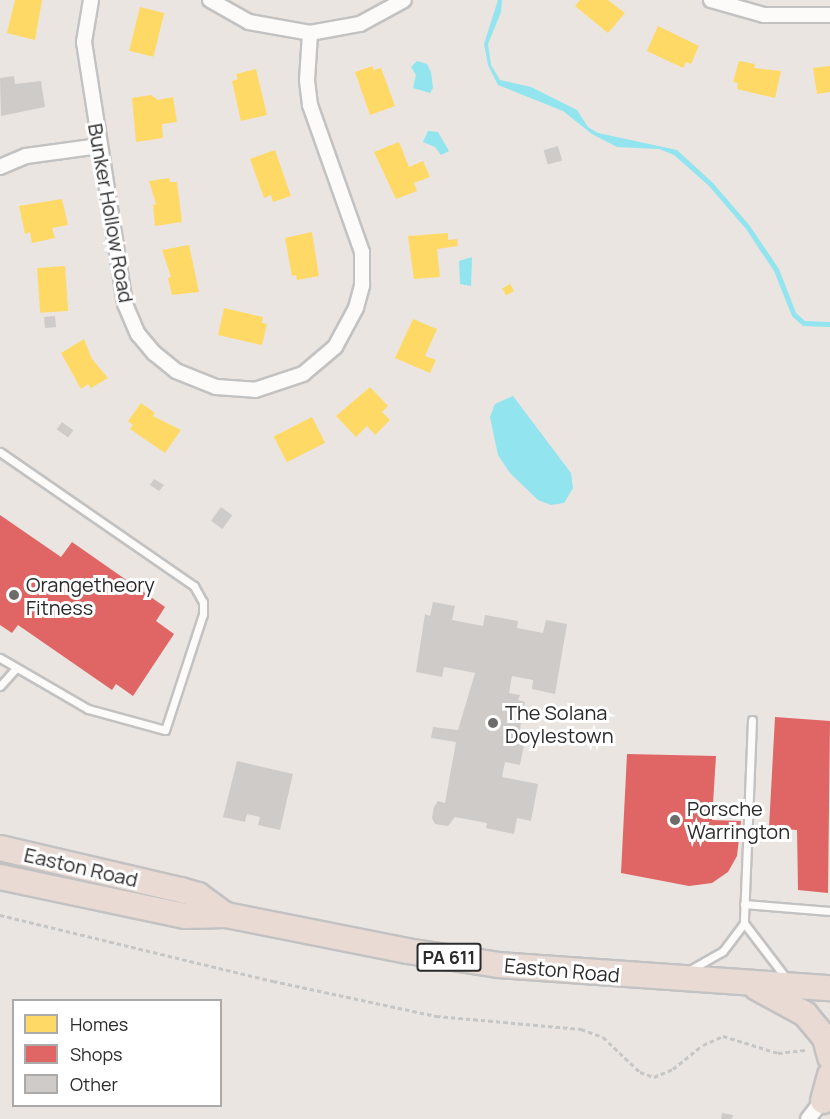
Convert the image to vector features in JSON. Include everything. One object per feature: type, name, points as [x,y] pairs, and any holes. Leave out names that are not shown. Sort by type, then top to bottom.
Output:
[{"type":"highway","name":"Easton Road","points":[[1,848],[190,893],[226,915]]},
{"type":"highway","name":"Easton Road","points":[[0,878],[185,916],[226,915],[407,951],[498,965],[830,988]]},
{"type":"highway","points":[[744,983],[805,1014],[825,1038],[824,1052]]},
{"type":"highway","points":[[820,1104],[830,1075]]},
{"type":"street","name":"Bunker Hollow Road","points":[[91,0],[84,42],[125,304],[138,334],[154,353],[191,379],[233,390],[272,387],[303,374],[323,359],[349,326],[358,300],[363,268],[358,237],[310,105],[307,80],[310,33]]},
{"type":"street","points":[[210,0],[249,21],[310,33],[360,24],[405,0]]},
{"type":"street","points":[[711,0],[764,15],[830,15]]},
{"type":"street","points":[[0,167],[26,156],[99,146]]},
{"type":"lane","points":[[0,452],[194,586],[203,602],[199,632],[165,730],[88,709],[0,658]]},
{"type":"lane","points":[[0,686],[16,668]]},
{"type":"lane","points":[[675,979],[723,951],[744,923],[750,838],[752,720]]},
{"type":"lane","points":[[744,904],[830,911]]},
{"type":"lane","points":[[744,923],[791,985]]},
{"type":"path","points":[[0,915],[427,1014],[581,1029],[603,1036],[640,1072],[654,1077],[673,1069],[703,1045],[723,1036],[778,1053],[824,1052]]},
{"type":"water","points":[[498,0],[502,0],[501,12],[488,44],[491,65],[500,80],[531,87],[577,110],[588,127],[598,133],[677,150],[713,183],[750,226],[779,269],[796,313],[805,321],[830,322],[830,327],[803,326],[792,316],[774,271],[746,229],[709,186],[674,155],[659,149],[617,147],[592,134],[563,111],[498,85],[488,65],[484,44]]},
{"type":"water","points":[[417,61],[427,64],[431,72],[433,88],[430,93],[413,88],[416,75],[411,67]]},
{"type":"water","points":[[428,131],[438,132],[449,151],[441,155],[435,147],[423,142]]},
{"type":"water","points":[[472,257],[471,286],[460,284],[459,261]]},
{"type":"water","points":[[513,396],[571,473],[573,488],[564,503],[551,505],[538,500],[510,473],[498,455],[490,417],[495,404]]},
{"type":"building: Homes","points":[[15,0],[42,0],[35,40],[7,33]]},
{"type":"building: Homes","points":[[580,0],[608,0],[625,13],[608,33],[575,6]]},
{"type":"building: Homes","points":[[140,7],[164,13],[153,57],[129,51]]},
{"type":"building: Homes","points":[[658,26],[699,46],[691,64],[686,62],[683,68],[647,51]]},
{"type":"building: Homes","points":[[739,61],[755,64],[754,68],[781,71],[775,98],[737,89],[738,83],[733,82]]},
{"type":"building: Homes","points":[[372,66],[374,70],[381,68],[395,106],[370,115],[355,72]]},
{"type":"building: Homes","points":[[830,66],[830,92],[817,94],[813,68]]},
{"type":"building: Homes","points":[[256,69],[267,115],[241,121],[232,81],[238,79],[236,74]]},
{"type":"building: Homes","points":[[151,95],[158,100],[173,97],[177,122],[162,124],[163,138],[136,142],[132,98]]},
{"type":"building: Homes","points":[[399,142],[409,167],[423,161],[430,177],[414,183],[417,191],[396,199],[374,152]]},
{"type":"building: Homes","points":[[275,150],[291,196],[273,202],[271,195],[264,198],[250,159]]},
{"type":"building: Homes","points":[[169,178],[170,182],[177,182],[182,222],[155,226],[153,205],[156,204],[149,181]]},
{"type":"building: Homes","points":[[62,199],[68,225],[52,228],[55,238],[32,243],[30,232],[25,234],[19,206]]},
{"type":"building: Homes","points":[[312,232],[319,276],[297,280],[296,275],[292,276],[285,238]]},
{"type":"building: Homes","points":[[448,233],[448,240],[457,239],[458,246],[437,249],[440,277],[414,279],[408,236]]},
{"type":"building: Homes","points":[[189,245],[199,292],[172,295],[168,278],[171,277],[162,250]]},
{"type":"building: Homes","points":[[65,266],[68,311],[40,313],[37,268]]},
{"type":"building: Homes","points":[[510,284],[514,291],[506,295],[502,288]]},
{"type":"building: Homes","points":[[224,308],[263,317],[262,323],[267,324],[262,345],[218,335]]},
{"type":"building: Homes","points":[[413,319],[437,329],[425,356],[436,360],[430,373],[395,358]]},
{"type":"building: Homes","points":[[84,339],[92,359],[108,378],[91,388],[88,384],[81,389],[61,353]]},
{"type":"building: Homes","points":[[370,387],[388,406],[382,412],[390,420],[375,435],[367,426],[356,437],[336,416]]},
{"type":"building: Homes","points":[[141,403],[155,413],[153,416],[181,430],[165,453],[130,429],[133,425],[128,421]]},
{"type":"building: Homes","points":[[312,417],[325,443],[287,462],[274,437]]},
{"type":"building: Shops","points":[[0,515],[61,557],[72,542],[165,607],[156,621],[174,634],[133,696],[116,684],[112,690],[18,625],[12,633],[0,625]]},
{"type":"building: Shops","points":[[775,717],[830,721],[828,893],[798,890],[797,830],[769,828]]},
{"type":"building: Shops","name":"Porsche Warrington","points":[[627,754],[716,756],[712,820],[741,821],[737,856],[728,872],[712,883],[689,886],[621,873]]},
{"type":"building: Other","points":[[14,76],[15,84],[41,81],[45,107],[1,116],[0,78]]},
{"type":"building: Other","points":[[558,146],[562,160],[548,165],[544,150]]},
{"type":"building: Other","points":[[55,316],[56,327],[45,328],[44,317]]},
{"type":"building: Other","points":[[62,422],[73,430],[68,438],[57,429]]},
{"type":"building: Other","points":[[154,479],[164,485],[159,491],[150,485]]},
{"type":"building: Other","points":[[221,507],[232,515],[222,529],[211,521]]},
{"type":"building: Other","name":"The Solana Doylestown","points":[[433,602],[455,606],[452,620],[483,626],[485,615],[518,621],[517,628],[543,633],[546,620],[567,624],[555,694],[532,689],[533,680],[512,676],[509,693],[520,695],[518,700],[525,702],[519,734],[526,735],[520,765],[505,762],[502,777],[538,784],[531,821],[517,818],[514,834],[486,828],[487,823],[455,817],[448,826],[435,824],[432,818],[438,801],[445,803],[456,742],[431,738],[433,727],[458,730],[475,673],[444,667],[442,677],[416,672],[425,614],[430,616]]},
{"type":"building: Other","points":[[237,761],[293,774],[280,830],[258,825],[260,817],[247,814],[245,822],[223,817]]},
{"type":"building: Other","points":[[722,1113],[733,1115],[732,1119],[721,1119]]},
{"type":"place","name":"Orangetheory Fitness","points":[[14,595]]},
{"type":"place","name":"The Solana Doylestown","points":[[493,723]]},
{"type":"place","name":"Porsche Warrington","points":[[675,820]]}]
